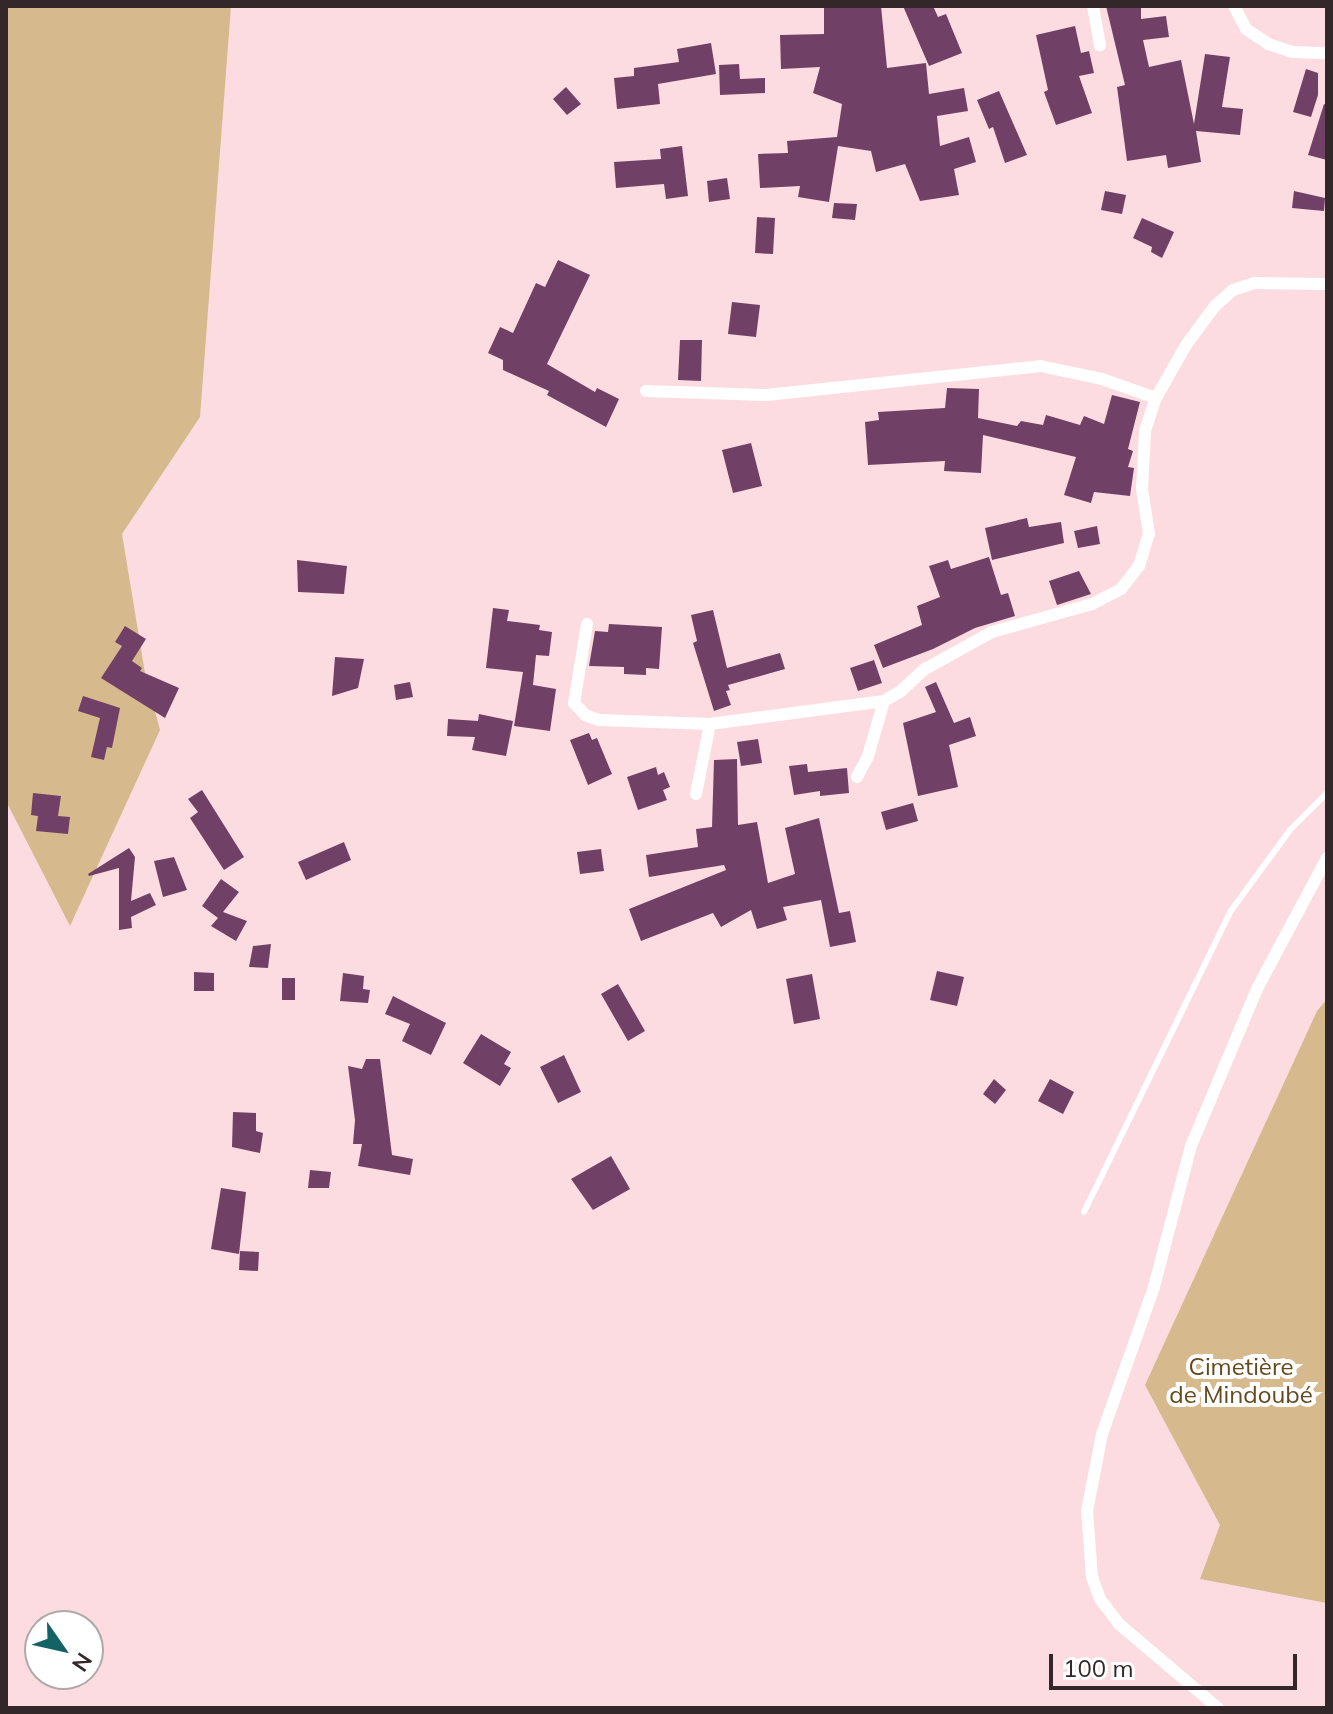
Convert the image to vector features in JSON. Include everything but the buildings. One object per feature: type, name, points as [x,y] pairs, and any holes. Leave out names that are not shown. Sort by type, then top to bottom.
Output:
[{"type":"street","points":[[1093,6],[1100,45]]},
{"type":"street","points":[[1234,6],[1246,29],[1268,44],[1293,52],[1327,53]]},
{"type":"street","points":[[587,624],[574,703],[585,715],[599,720],[710,724],[884,701],[925,669],[992,632],[1092,604],[1121,589],[1139,566],[1149,534],[1142,489],[1145,431],[1156,398],[1186,345],[1215,306],[1233,290],[1255,283],[1327,284]]},
{"type":"street","points":[[646,391],[766,395],[1040,366],[1102,379],[1156,398]]},
{"type":"street","points":[[857,777],[868,756],[884,701]]},
{"type":"street","points":[[696,794],[710,724]]},
{"type":"street","points":[[1218,1708],[1109,1612],[1092,1577],[1087,1511],[1102,1434],[1154,1287],[1191,1146],[1258,987],[1327,858]]},
{"type":"lane","points":[[1084,1212],[1230,912],[1290,830],[1327,793]]},
{"type":"green space","points":[[6,6],[231,6],[200,417],[122,534],[145,673],[160,730],[70,926],[6,801]]},
{"type":"green space","name":"Cimetière de Mindoubé","points":[[1327,999],[1327,1603],[1200,1579],[1220,1525],[1145,1385],[1317,1011]]}]
